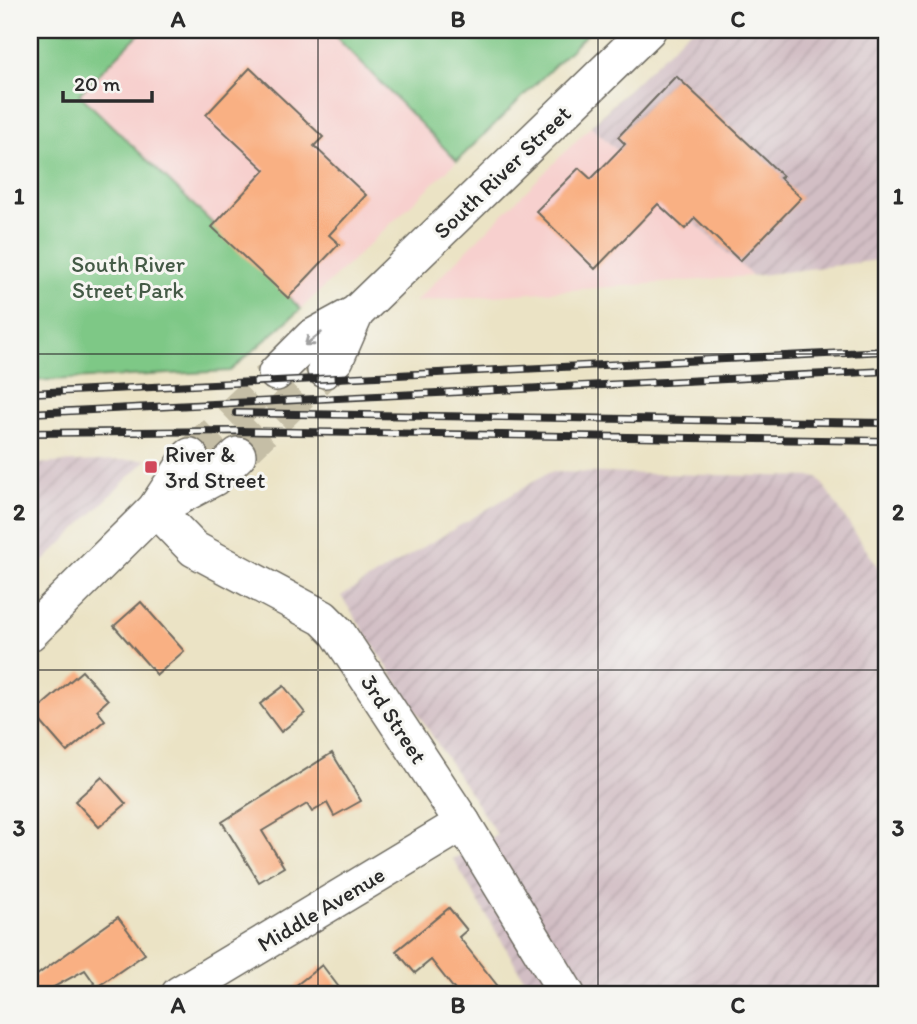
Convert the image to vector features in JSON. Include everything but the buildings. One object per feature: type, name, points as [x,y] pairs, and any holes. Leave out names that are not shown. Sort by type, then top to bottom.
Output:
[{"type":"street","name":"South River Street","points":[[275,373],[312,337],[356,313],[648,30]]},
{"type":"street","name":"South River Street","points":[[325,370],[336,359],[356,313]]},
{"type":"street","points":[[155,509],[214,478],[237,455]]},
{"type":"street","points":[[30,633],[155,509],[190,456]]},
{"type":"street","name":"3rd Street","points":[[155,509],[194,549],[323,618],[337,632],[463,824],[567,994]]},
{"type":"street","name":"Middle Avenue","points":[[179,994],[463,824]]},
{"type":"shaded area","points":[[143,30],[329,30],[457,161],[301,309],[79,94]]},
{"type":"shaded area","points":[[690,30],[887,30],[887,259],[752,276],[591,126]]},
{"type":"shaded area","points":[[591,126],[752,276],[415,302]]},
{"type":"shaded area","points":[[147,459],[30,575],[30,464]]},
{"type":"shaded area","points":[[550,472],[818,477],[887,581],[887,994],[533,994],[453,859],[497,835],[341,596]]},
{"type":"green space","name":"South River Street Park","points":[[30,30],[143,30],[79,94],[301,309],[230,371],[30,381]]},
{"type":"green space","points":[[329,30],[591,30],[457,161]]},
{"type":"tunnel","points":[[238,455],[325,370]]},
{"type":"tunnel","points":[[190,456],[276,373]]},
{"type":"railway","points":[[30,393],[887,351]]},
{"type":"railway","points":[[30,413],[887,371]]},
{"type":"railway","points":[[236,413],[887,423]]},
{"type":"railway","points":[[30,433],[236,431],[887,441]]},
{"type":"place","name":"River & 3rd Street","points":[[151,467]]}]
